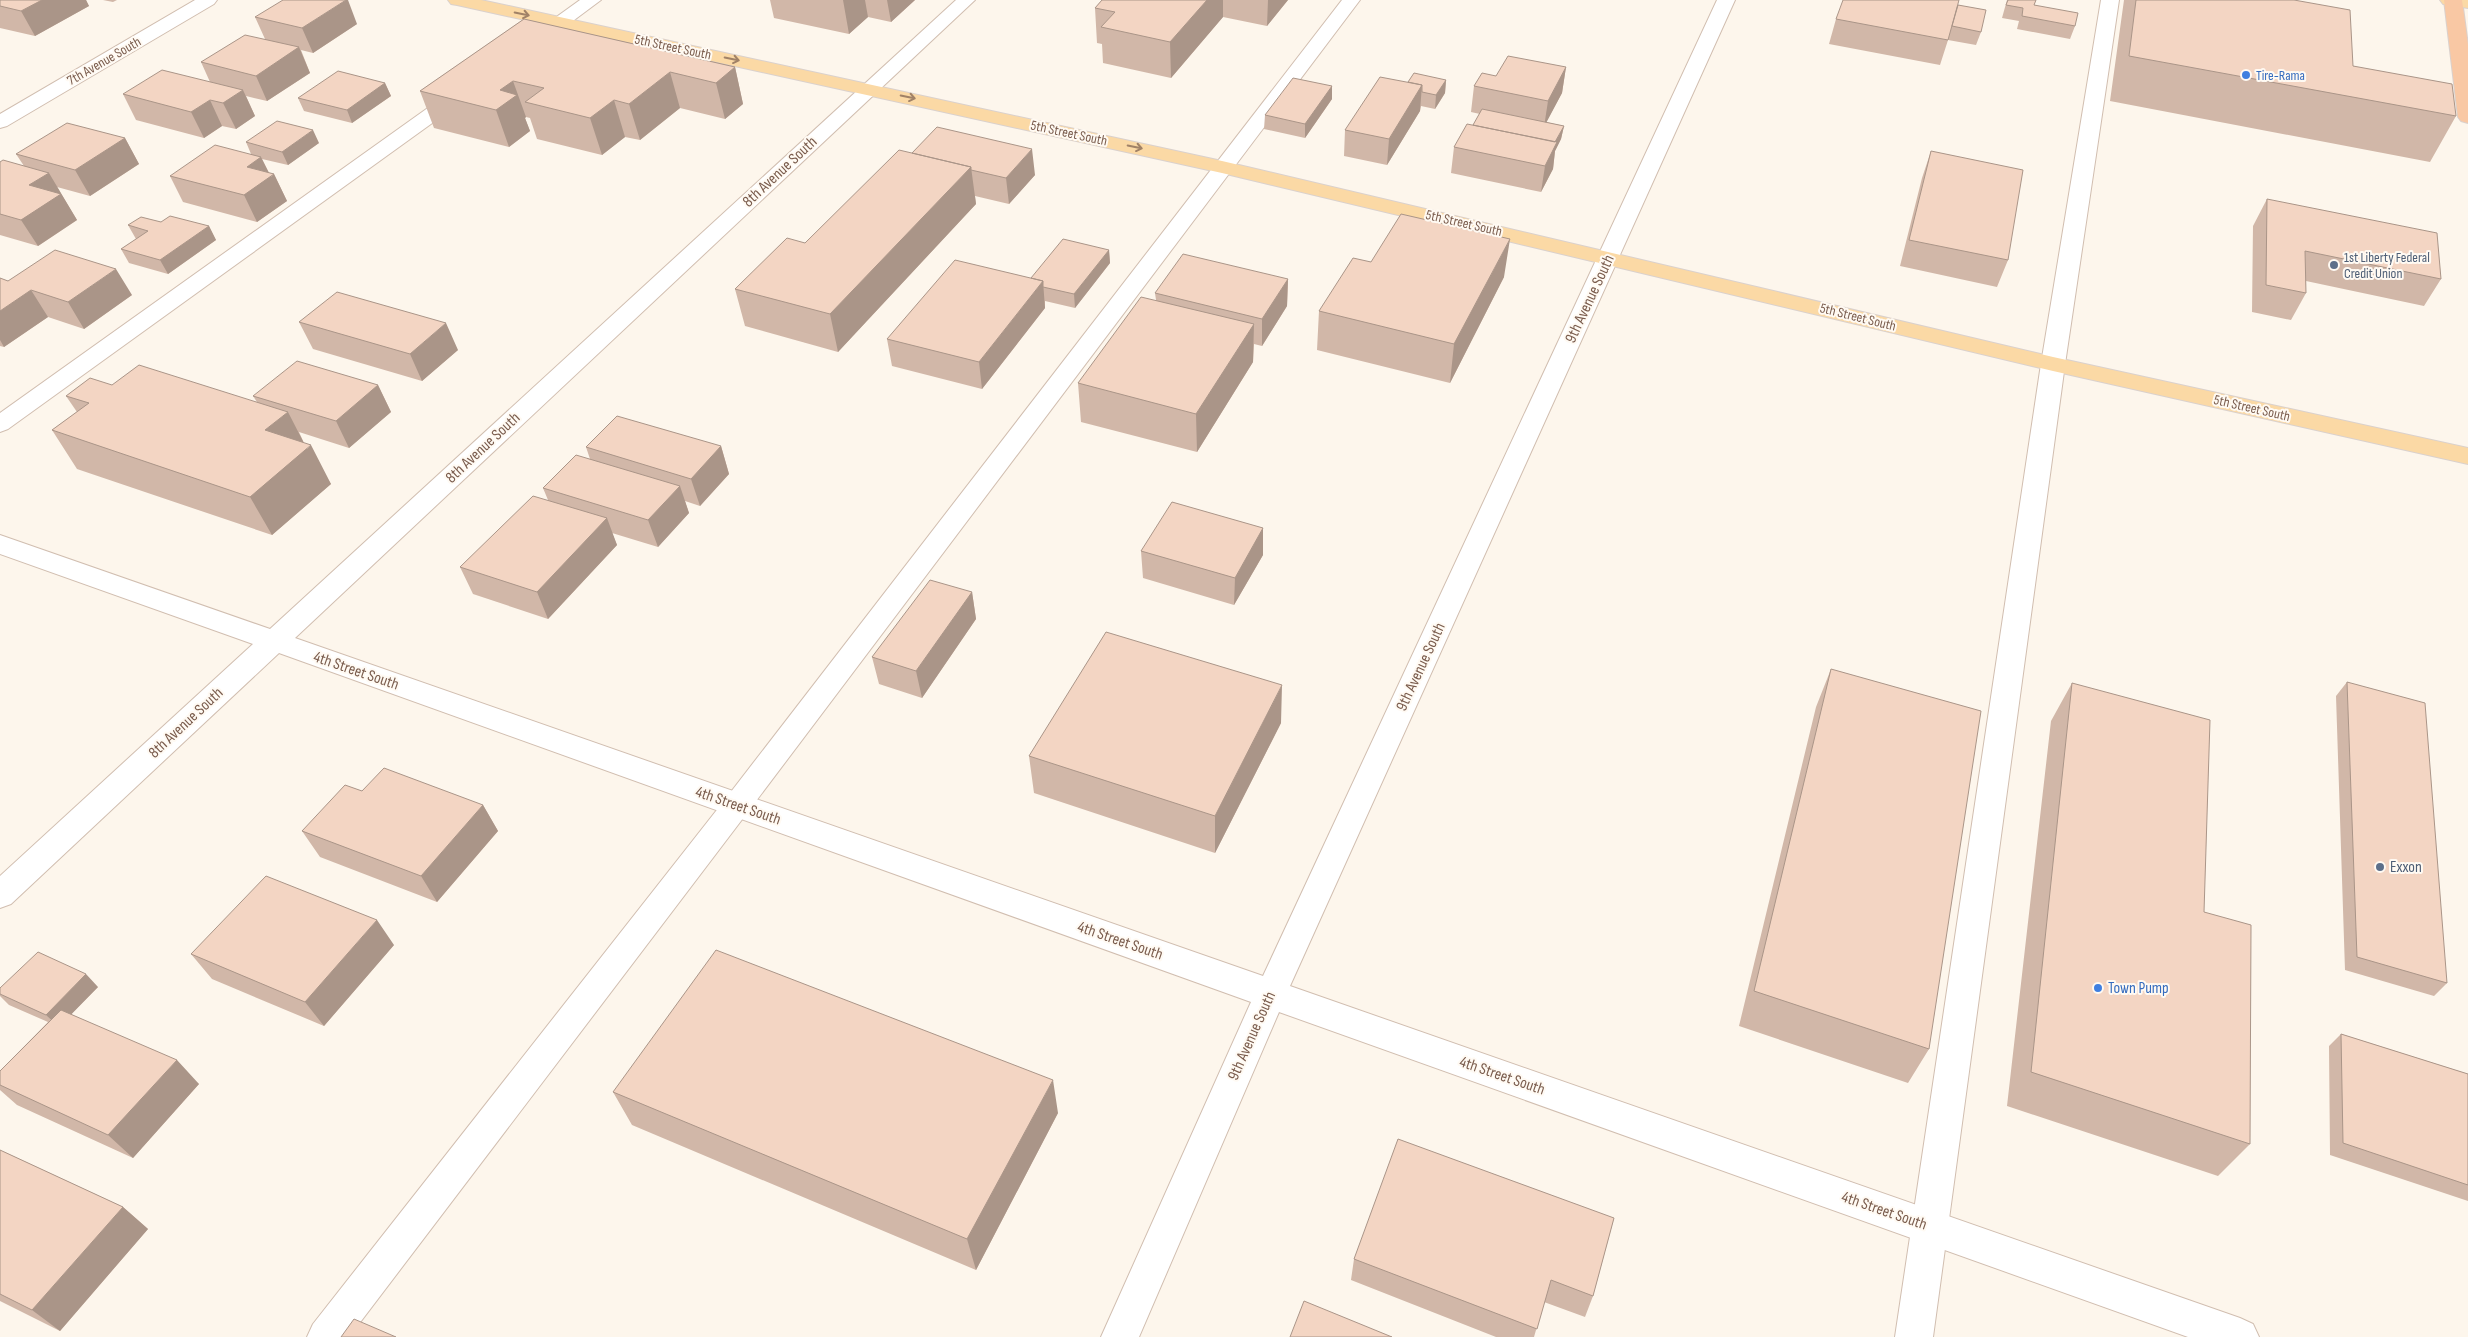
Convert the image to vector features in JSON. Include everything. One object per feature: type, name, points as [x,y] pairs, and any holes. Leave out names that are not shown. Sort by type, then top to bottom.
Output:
[{"type":"highway","points":[[2452,0],[2468,117]]},
{"type":"main road","name":"5th Street South","points":[[457,0],[1222,167],[1609,257],[2053,364],[2468,456]]},
{"type":"main road","points":[[2452,0],[2468,3]]},
{"type":"street","name":"7th Avenue South","points":[[0,122],[208,0]]},
{"type":"street","points":[[520,52],[592,0]]},
{"type":"street","name":"8th Avenue South","points":[[0,895],[966,0]]},
{"type":"street","points":[[326,1337],[737,805],[1351,0]]},
{"type":"street","name":"9th Avenue South","points":[[1120,1337],[1270,994],[1726,0]]},
{"type":"street","points":[[1914,1337],[2053,364],[2110,0]]},
{"type":"street","points":[[0,424],[479,81]]},
{"type":"street","name":"4th Street South","points":[[0,544],[2240,1337]]},
{"type":"building","points":[[0,0],[42,0],[21,11],[0,6]]},
{"type":"building","points":[[283,0],[346,0],[302,28],[255,17]]},
{"type":"building","points":[[1102,0],[1207,0],[1170,42],[1101,27],[1115,12],[1095,8]]},
{"type":"building","points":[[1843,0],[1959,0],[1948,40],[1836,19]]},
{"type":"building","points":[[2008,0],[2036,0],[2034,5],[2078,13],[2075,26],[2022,16],[2023,8],[2006,5]]},
{"type":"building","points":[[2136,0],[2294,0],[2350,10],[2353,66],[2452,84],[2456,116],[2129,56]]},
{"type":"building","points":[[1958,5],[1986,10],[1981,32],[1952,26]]},
{"type":"building","points":[[524,19],[735,67],[716,83],[670,72],[629,104],[614,100],[590,118],[525,102],[544,88],[513,81],[500,90],[517,95],[496,110],[420,91]]},
{"type":"building","points":[[245,35],[299,47],[256,76],[201,62]]},
{"type":"building","points":[[1508,56],[1566,67],[1548,101],[1474,86],[1482,73],[1496,76]]},
{"type":"building","points":[[162,70],[243,90],[223,103],[210,100],[191,112],[123,94]]},
{"type":"building","points":[[338,71],[385,83],[347,110],[298,98]]},
{"type":"building","points":[[1414,73],[1446,80],[1436,95],[1422,92],[1422,85],[1408,82]]},
{"type":"building","points":[[1380,77],[1422,85],[1389,139],[1345,130]]},
{"type":"building","points":[[1293,78],[1332,86],[1305,124],[1265,115]]},
{"type":"building","points":[[1482,109],[1564,126],[1555,142],[1473,125]]},
{"type":"building","points":[[277,121],[313,130],[282,152],[246,142]]},
{"type":"building","points":[[67,123],[125,138],[75,170],[16,154]]},
{"type":"building","points":[[1467,124],[1557,142],[1545,166],[1454,147]]},
{"type":"building","points":[[937,127],[1032,149],[1006,178],[971,170],[971,167],[912,153]]},
{"type":"building","points":[[215,145],[261,157],[247,167],[274,174],[244,195],[170,176]]},
{"type":"building","points":[[899,150],[971,167],[830,314],[735,289],[787,238],[805,243]]},
{"type":"building","points":[[1931,151],[2023,170],[2008,260],[1909,240]]},
{"type":"building","points":[[3,160],[49,173],[29,185],[61,194],[21,220],[0,214],[0,162]]},
{"type":"building","points":[[2267,199],[2437,233],[2441,279],[2305,251],[2306,293],[2266,285]]},
{"type":"building","points":[[1401,214],[1510,239],[1454,344],[1319,311],[1353,258],[1371,262]]},
{"type":"building","points":[[170,216],[209,226],[160,260],[121,249],[148,231],[128,225],[141,217],[161,222]]},
{"type":"building","points":[[1063,239],[1109,250],[1074,294],[1043,287],[1043,281],[1031,278]]},
{"type":"building","points":[[55,250],[116,269],[68,302],[31,290],[0,311],[0,278],[8,281]]},
{"type":"building","points":[[1183,254],[1288,279],[1262,319],[1155,293]]},
{"type":"building","points":[[955,260],[1043,281],[979,362],[887,339]]},
{"type":"building","points":[[337,292],[446,323],[410,354],[299,322]]},
{"type":"building","points":[[1141,297],[1254,324],[1196,414],[1078,383]]},
{"type":"building","points":[[297,361],[378,385],[336,421],[253,396]]},
{"type":"building","points":[[139,365],[288,412],[265,430],[311,445],[250,497],[52,430],[89,403],[66,396],[90,378],[112,385]]},
{"type":"building","points":[[617,416],[721,446],[691,479],[586,447]]},
{"type":"building","points":[[576,455],[680,486],[648,520],[543,488]]},
{"type":"building","points":[[533,496],[607,518],[537,592],[460,567]]},
{"type":"building","points":[[1172,502],[1263,528],[1235,578],[1141,551]]},
{"type":"building","points":[[930,580],[972,592],[916,671],[872,657]]},
{"type":"building","points":[[1106,632],[1282,685],[1215,816],[1029,756]]},
{"type":"building","points":[[1831,669],[1981,711],[1929,1049],[1754,991]]},
{"type":"building","points":[[2347,682],[2425,703],[2447,983],[2357,957]]},
{"type":"building","points":[[2072,683],[2210,720],[2204,912],[2251,925],[2250,1144],[2031,1072]]},
{"type":"building","points":[[384,768],[483,805],[421,876],[302,831],[345,785],[362,791]]},
{"type":"building","points":[[266,876],[377,920],[305,1002],[191,954]]},
{"type":"building","points":[[716,950],[1053,1080],[967,1239],[613,1092]]},
{"type":"building","points":[[38,952],[86,974],[46,1015],[0,994],[0,988]]},
{"type":"building","points":[[61,1010],[177,1060],[108,1135],[0,1085],[0,1071]]},
{"type":"building","points":[[2341,1034],[2468,1074],[2468,1185],[2343,1143]]},
{"type":"building","points":[[1398,1139],[1614,1218],[1593,1296],[1551,1280],[1537,1329],[1354,1259]]},
{"type":"building","points":[[0,1150],[123,1207],[32,1310],[0,1294]]},
{"type":"building","points":[[1304,1301],[1392,1337],[1290,1337]]},
{"type":"building","points":[[354,1319],[396,1337],[341,1337]]},
{"type":"place","name":"Tire-Rama","points":[[2246,75]]},
{"type":"place","name":"1st Liberty Federal Credit Union","points":[[2334,265]]},
{"type":"place","name":"Exxon","points":[[2380,867]]},
{"type":"place","name":"Town Pump","points":[[2098,988]]}]
